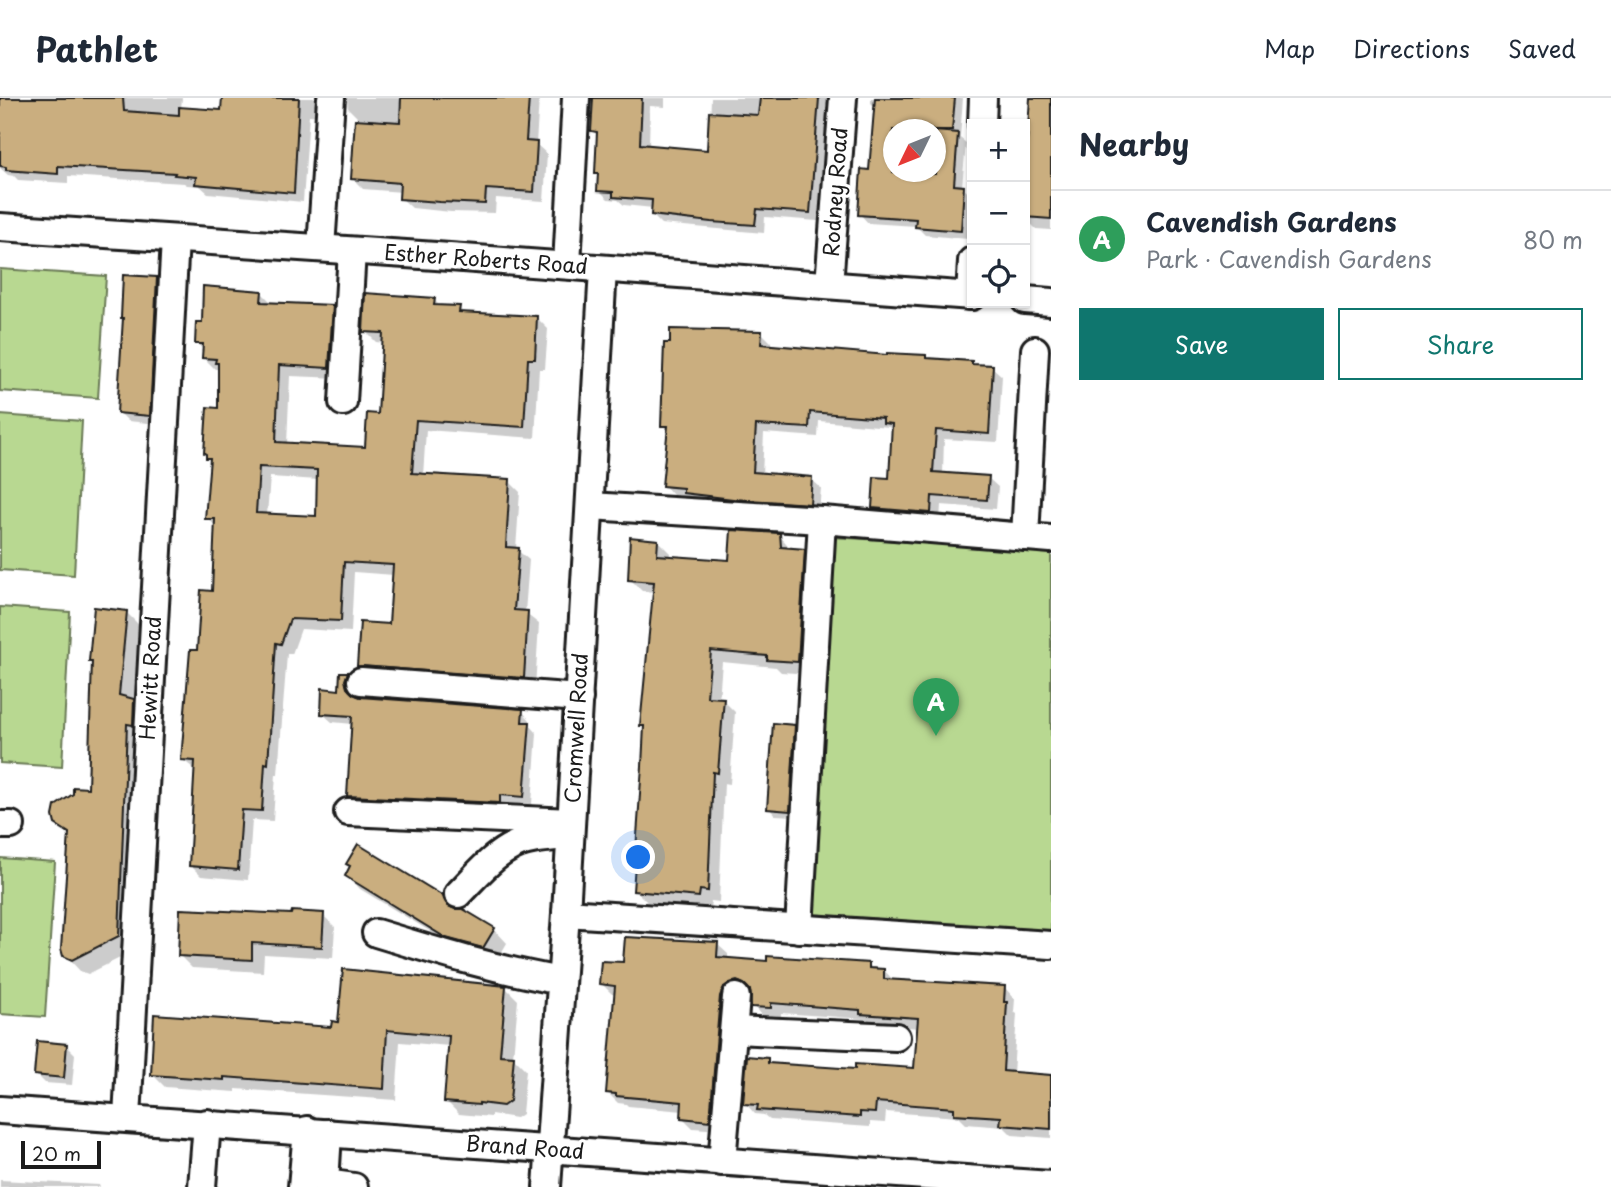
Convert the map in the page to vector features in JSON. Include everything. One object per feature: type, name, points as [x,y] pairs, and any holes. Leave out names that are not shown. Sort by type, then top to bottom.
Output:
[{"type":"street","points":[[321,248],[331,98]]},
{"type":"street","points":[[567,265],[576,98]]},
{"type":"street","name":"Rodney Road","points":[[829,285],[843,98]]},
{"type":"street","points":[[982,119],[983,98]]},
{"type":"street","name":"Esther Roberts Road","points":[[0,227],[567,265],[967,296]]},
{"type":"street","name":"Hewitt Road","points":[[127,1118],[175,239]]},
{"type":"street","points":[[343,402],[352,251]]},
{"type":"street","name":"Cromwell Road","points":[[547,1187],[566,914],[603,269]]},
{"type":"street","points":[[1030,300],[1051,302]]},
{"type":"street","points":[[1025,537],[1035,350]]},
{"type":"street","points":[[590,506],[822,520],[1051,539]]},
{"type":"street","points":[[799,929],[822,520]]},
{"type":"street","points":[[361,681],[579,698]]},
{"type":"street","points":[[348,812],[571,829]]},
{"type":"street","points":[[458,894],[508,848],[571,829]]},
{"type":"street","points":[[566,914],[1051,945]]},
{"type":"street","points":[[376,933],[464,960],[561,981]]},
{"type":"street","points":[[722,1162],[736,997]]},
{"type":"street","points":[[734,1030],[896,1037]]},
{"type":"street","name":"Brand Road","points":[[0,1110],[318,1131],[965,1183],[1051,1185]]},
{"type":"street","points":[[202,1187],[207,1123]]},
{"type":"street","points":[[302,1187],[318,1131]]},
{"type":"street","points":[[318,1131],[325,1183],[354,1187]]},
{"type":"green space","points":[[0,269],[106,276],[98,398],[0,391]]},
{"type":"green space","points":[[0,415],[82,421],[74,575],[0,570]]},
{"type":"green space","points":[[831,537],[1051,550],[1051,936],[810,922]]},
{"type":"green space","points":[[0,607],[70,612],[62,767],[0,763]]},
{"type":"green space","points":[[0,858],[55,862],[45,1017],[0,1014]]},
{"type":"building","points":[[0,98],[123,98],[124,111],[179,115],[179,107],[221,110],[222,98],[299,98],[294,193],[195,184],[196,177],[174,175],[175,173],[58,166],[58,174],[6,170],[6,167],[0,166]]},
{"type":"building","points":[[401,98],[529,98],[526,141],[537,142],[534,192],[486,189],[485,204],[440,202],[399,199],[400,183],[351,179],[355,119],[400,122]]},
{"type":"building","points":[[593,98],[642,98],[640,144],[707,150],[709,112],[758,115],[760,98],[819,98],[810,213],[757,209],[755,225],[711,222],[651,215],[652,200],[613,197],[613,192],[597,191],[597,132],[591,131]]},
{"type":"building","points":[[875,98],[955,98],[952,130],[946,130],[946,119],[883,119],[883,182],[946,182],[946,132],[958,133],[954,185],[964,186],[961,231],[915,227],[916,219],[858,215],[861,169],[869,170]]},
{"type":"building","points":[[1030,98],[1051,98],[1051,219],[1030,217]]},
{"type":"building","points":[[123,275],[157,277],[150,416],[117,413]]},
{"type":"building","points":[[203,286],[262,291],[261,302],[333,305],[329,368],[279,365],[276,442],[365,447],[367,413],[378,414],[383,333],[363,332],[365,293],[435,298],[434,305],[460,306],[459,312],[537,316],[535,359],[528,359],[524,427],[416,420],[412,473],[510,479],[506,547],[519,548],[514,610],[528,611],[524,678],[357,666],[360,622],[389,624],[393,565],[344,562],[341,621],[290,619],[281,644],[276,643],[262,811],[242,810],[238,870],[189,866],[195,761],[181,760],[190,650],[197,650],[201,590],[212,591],[215,519],[205,519],[210,458],[206,458],[204,453],[207,407],[218,408],[218,363],[215,363],[216,359],[202,358],[203,344],[195,344],[196,322],[202,322]],"holes":[[[259,467],[317,470],[316,516],[256,513]]]},
{"type":"building","points":[[670,329],[762,331],[761,344],[887,355],[926,355],[926,358],[993,365],[989,434],[936,430],[933,472],[989,476],[987,500],[932,496],[931,513],[872,508],[874,477],[889,478],[892,424],[883,423],[883,418],[810,412],[809,428],[756,425],[753,472],[812,477],[810,504],[683,493],[683,488],[662,486],[668,426],[661,426],[664,343],[670,343]]},
{"type":"building","points":[[731,530],[780,533],[781,547],[805,549],[798,662],[711,651],[707,697],[724,698],[718,773],[713,772],[708,891],[700,890],[699,897],[633,891],[644,726],[640,726],[654,582],[628,580],[630,537],[658,540],[657,555],[729,560]]},
{"type":"building","points":[[94,607],[127,611],[119,695],[134,699],[133,725],[127,724],[119,936],[72,960],[63,956],[61,949],[69,833],[55,824],[53,816],[55,806],[73,794],[73,787],[88,788],[92,661],[89,661]]},
{"type":"building","points":[[340,672],[348,672],[345,680],[347,688],[360,697],[523,709],[522,722],[530,722],[524,797],[500,795],[500,803],[347,796],[352,716],[321,714],[322,688],[339,690]]},
{"type":"building","points":[[773,723],[795,725],[790,811],[767,809]]},
{"type":"building","points":[[358,844],[443,896],[448,906],[463,909],[495,928],[483,948],[446,938],[345,876],[350,866],[346,864]]},
{"type":"building","points":[[180,909],[324,913],[322,947],[252,943],[252,960],[178,956]]},
{"type":"building","points":[[625,937],[718,942],[717,957],[767,961],[767,956],[869,963],[869,968],[884,969],[884,979],[1005,986],[1004,1002],[1007,1002],[1003,1071],[1051,1075],[1051,1129],[1000,1125],[1001,1117],[954,1114],[954,1108],[876,1102],[875,1113],[860,1112],[860,1117],[757,1110],[758,1105],[743,1104],[747,1056],[768,1058],[768,1063],[855,1069],[855,1064],[914,1068],[918,1018],[771,1003],[771,1008],[751,1007],[750,990],[737,981],[724,987],[720,996],[710,1121],[681,1118],[682,1102],[606,1093],[615,986],[599,984],[601,961],[623,962]]},
{"type":"building","points":[[343,969],[506,986],[500,1055],[514,1056],[510,1101],[503,1106],[444,1102],[449,1036],[387,1030],[384,1089],[224,1077],[224,1080],[151,1075],[154,1014],[331,1027],[332,1021],[338,1022]]},
{"type":"building","points":[[37,1041],[67,1044],[64,1078],[34,1075]]},
{"type":"place","name":"Cavendish Gardens","points":[[936,736]]}]
